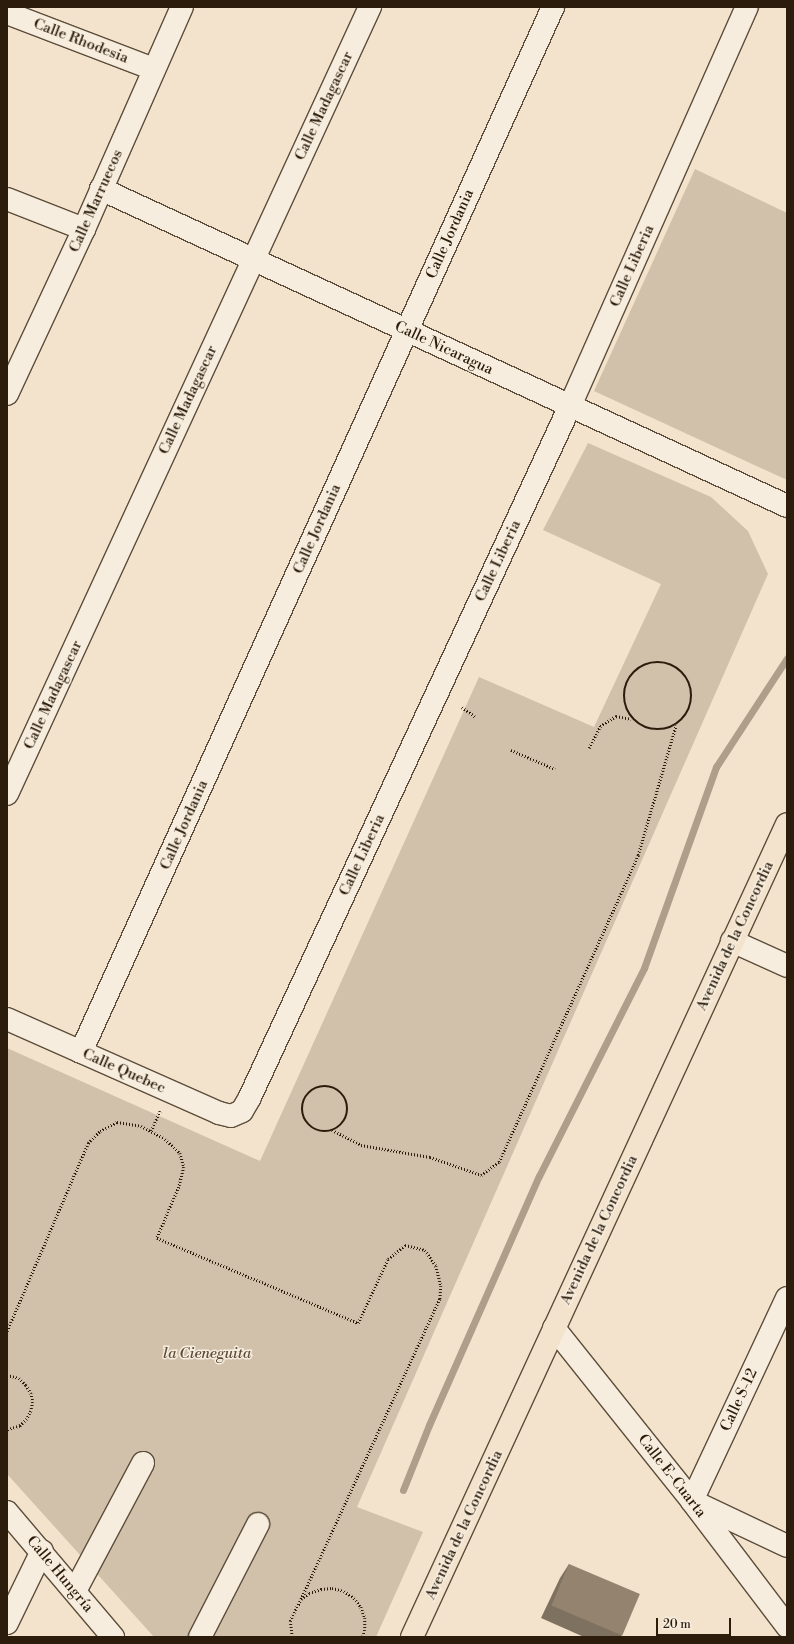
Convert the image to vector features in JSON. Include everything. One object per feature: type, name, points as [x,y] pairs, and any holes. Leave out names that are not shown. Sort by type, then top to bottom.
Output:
[{"type":"main road","name":"Avenida de la Concordia","points":[[412,1637],[787,824]]},
{"type":"street","name":"Calle Marruecos","points":[[9,386],[84,229],[182,7]]},
{"type":"street","name":"Calle Madagascar","points":[[7,794],[370,7]]},
{"type":"street","name":"Calle Jordania","points":[[81,1052],[553,7]]},
{"type":"street","name":"Calle Liberia","points":[[242,1111],[257,1083],[570,406],[747,7]]},
{"type":"street","name":"Calle Rhodesia","points":[[7,13],[154,69]]},
{"type":"street","name":"Calle Nicaragua","points":[[101,189],[787,506]]},
{"type":"street","points":[[7,199],[84,229]]},
{"type":"street","points":[[732,941],[787,966]]},
{"type":"street","name":"Calle Quebec","points":[[7,1019],[219,1113],[231,1116],[242,1111]]},
{"type":"street","name":"Calle S-12","points":[[692,1501],[787,1298]]},
{"type":"street","name":"Calle E-Cuarta","points":[[554,1328],[692,1501],[787,1626]]},
{"type":"street","points":[[75,1591],[143,1463]]},
{"type":"street","points":[[692,1501],[787,1546]]},
{"type":"street","name":"Calle Hungría","points":[[7,1512],[42,1551],[112,1637]]},
{"type":"street","points":[[200,1637],[258,1524]]},
{"type":"street","points":[[7,1623],[42,1551]]},
{"type":"path","points":[[653,661],[665,662],[676,666],[684,674],[690,684],[692,696],[690,707],[684,718],[676,725],[666,730],[655,731],[644,728],[632,719],[627,713],[623,692],[626,681],[633,671],[642,665],[653,661]]},
{"type":"path","points":[[462,707],[476,717]]},
{"type":"path","points":[[589,748],[600,726],[616,716],[632,719]]},
{"type":"path","points":[[332,1130],[344,1121],[347,1114],[346,1100],[342,1093],[329,1086],[315,1088],[305,1098],[302,1105],[302,1113],[305,1120],[316,1130],[324,1132],[332,1130],[361,1145],[430,1157],[481,1175],[499,1162],[638,856],[676,725]]},
{"type":"path","points":[[511,750],[555,769]]},
{"type":"path","points":[[151,1131],[160,1109]]},
{"type":"path","points":[[7,1331],[88,1143],[100,1131],[117,1122],[141,1126],[165,1139],[180,1153],[184,1167],[157,1238],[358,1323],[388,1259],[405,1245],[425,1250],[436,1266],[441,1286],[440,1299],[294,1610],[290,1621],[292,1637]]},
{"type":"path","points":[[7,1375],[19,1378],[26,1385],[31,1393],[33,1402],[27,1419],[20,1426],[7,1430]]},
{"type":"path","points":[[298,1606],[300,1600],[309,1593],[321,1588],[332,1588],[344,1591],[354,1598],[361,1607],[365,1618],[365,1630],[363,1637]]},
{"type":"green space","points":[[695,169],[787,213],[787,480],[594,391]]},
{"type":"green space","name":"la Cieneguita","points":[[588,443],[711,497],[748,531],[768,574],[357,1507],[423,1532],[376,1637],[154,1637],[7,1474],[7,1048],[260,1161],[479,677],[594,727],[661,584],[543,530]]},
{"type":"building","points":[[569,1564],[640,1594],[622,1636],[551,1605]]},
{"type":"waterway","points":[[403,1490],[429,1425],[539,1176],[644,968],[716,767],[787,658]]}]
